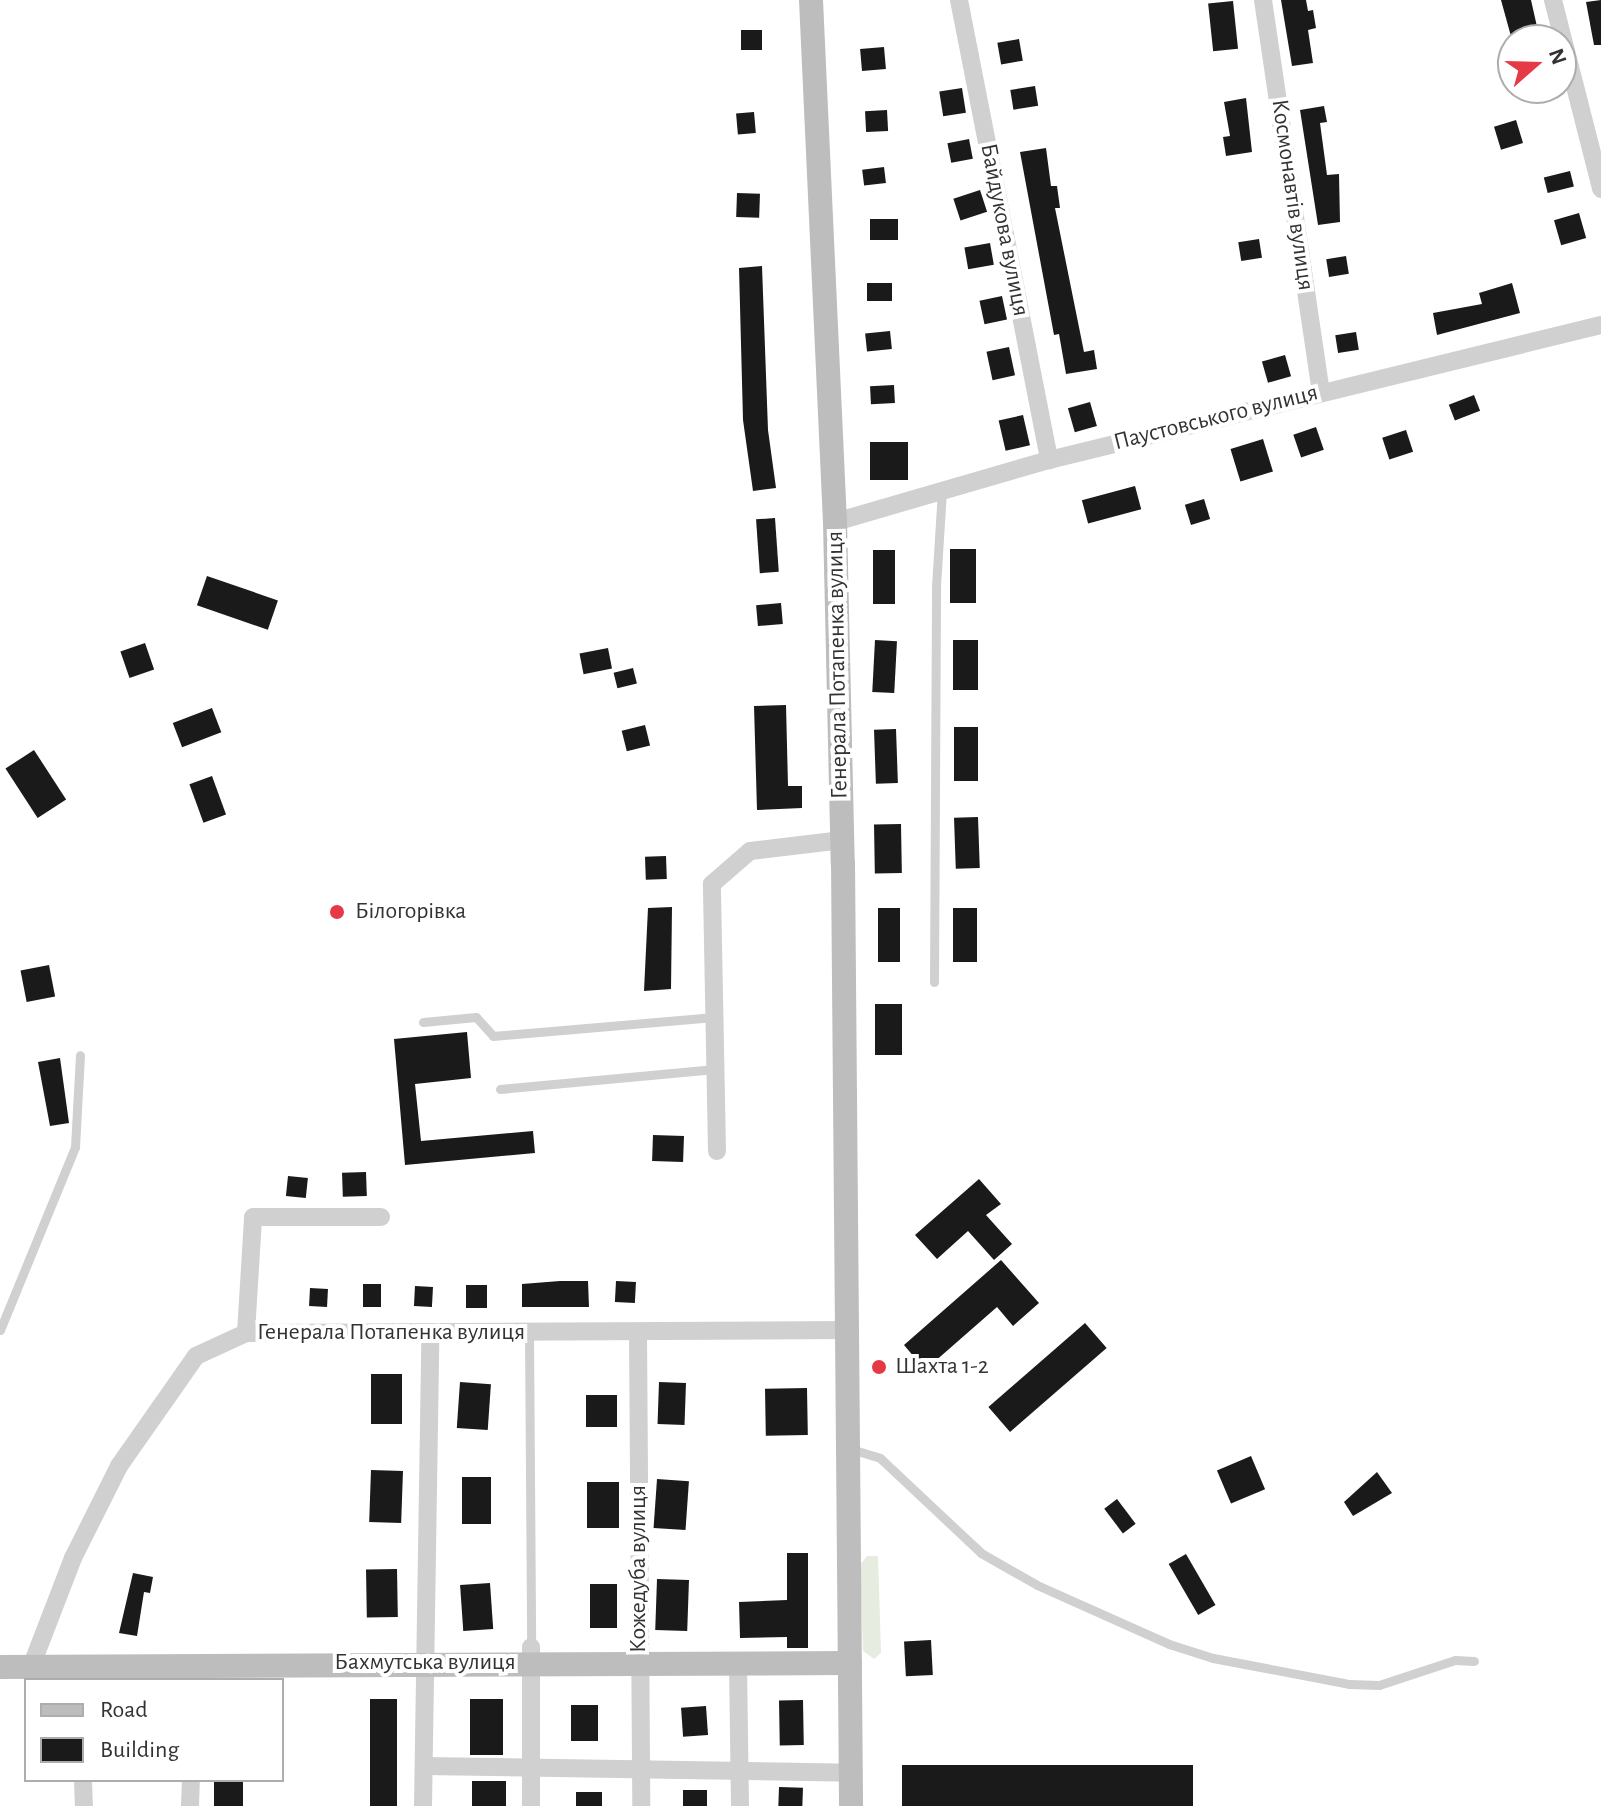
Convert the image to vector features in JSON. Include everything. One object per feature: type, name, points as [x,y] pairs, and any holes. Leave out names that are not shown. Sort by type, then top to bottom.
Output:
[{"type":"main road","name":"Генерала Потапенка вулиця","points":[[811,0],[835,522],[842,840],[851,1806]]},
{"type":"main road","name":"Бахмутська вулиця","points":[[0,1667],[31,1667],[81,1674],[192,1672],[531,1655],[640,1664],[850,1663]]},
{"type":"street","name":"Байдукова вулиця","points":[[959,0],[1049,460]]},
{"type":"street","name":"Космонавтів вулиця","points":[[1263,0],[1321,391]]},
{"type":"street","points":[[1553,0],[1601,189]]},
{"type":"street","name":"Паустовського вулиця","points":[[835,522],[1049,460],[1321,391],[1601,325]]},
{"type":"street","points":[[717,1151],[712,884],[750,851],[842,840]]},
{"type":"street","points":[[246,1333],[253,1217],[381,1217]]},
{"type":"street","name":"Генерала Потапенка вулиця","points":[[31,1667],[73,1558],[119,1466],[196,1356],[246,1333],[430,1335],[848,1330]]},
{"type":"street","name":"Кожедуба вулиця","points":[[638,1333],[641,1806]]},
{"type":"street","points":[[423,1806],[430,1335]]},
{"type":"street","points":[[531,1655],[531,1806]]},
{"type":"street","points":[[738,1663],[740,1806]]},
{"type":"street","points":[[424,1766],[851,1773]]},
{"type":"street","points":[[83,1782],[84,1806]]},
{"type":"street","points":[[190,1806],[191,1782]]},
{"type":"lane","points":[[934,982],[936,586],[942,491]]},
{"type":"lane","points":[[423,1022],[476,1017],[493,1036],[714,1017]]},
{"type":"lane","points":[[0,1330],[75,1147],[80,1055]]},
{"type":"lane","points":[[500,1089],[715,1069]]},
{"type":"lane","points":[[529,1333],[531,1655]]},
{"type":"lane","points":[[849,1449],[880,1458],[981,1553],[1037,1585],[1169,1644],[1213,1658],[1349,1684],[1379,1685],[1455,1660],[1474,1661]]},
{"type":"shaded area","points":[[867,1556],[878,1556],[881,1653],[874,1659],[863,1651],[860,1565]]},
{"type":"building","points":[[1281,0],[1306,0],[1308,11],[1313,10],[1316,28],[1308,30],[1313,63],[1292,66]]},
{"type":"building","points":[[1501,0],[1531,0],[1536,24],[1508,24]]},
{"type":"building","points":[[1601,0],[1601,45],[1594,45],[1586,2]]},
{"type":"building","points":[[1233,1],[1238,49],[1213,51],[1208,4]]},
{"type":"building","points":[[741,30],[762,30],[762,50],[741,50]]},
{"type":"building","points":[[1019,39],[1023,61],[1001,64],[997,43]]},
{"type":"building","points":[[884,47],[886,69],[862,71],[860,49]]},
{"type":"building","points":[[1035,86],[1038,106],[1013,110],[1010,90]]},
{"type":"building","points":[[962,88],[966,113],[943,116],[939,92]]},
{"type":"building","points":[[1246,98],[1252,152],[1226,156],[1223,137],[1230,136],[1224,102]]},
{"type":"building","points":[[1324,106],[1327,122],[1320,123],[1327,175],[1339,174],[1340,222],[1318,225],[1300,110]]},
{"type":"building","points":[[887,110],[888,131],[866,132],[865,111]]},
{"type":"building","points":[[754,112],[756,133],[738,134],[736,114]]},
{"type":"building","points":[[1516,120],[1523,143],[1501,150],[1494,127]]},
{"type":"building","points":[[969,139],[973,159],[951,163],[947,143]]},
{"type":"building","points":[[1046,148],[1051,186],[1057,186],[1060,208],[1055,208],[1084,352],[1094,350],[1097,369],[1066,374],[1059,334],[1054,335],[1020,152]]},
{"type":"building","points":[[884,167],[886,183],[864,186],[862,170]]},
{"type":"building","points":[[1570,171],[1574,187],[1548,193],[1544,178]]},
{"type":"building","points":[[980,190],[987,212],[960,221],[953,199]]},
{"type":"building","points":[[737,193],[760,194],[759,218],[736,217]]},
{"type":"building","points":[[1579,213],[1586,238],[1561,245],[1554,220]]},
{"type":"building","points":[[870,219],[898,219],[898,240],[870,240]]},
{"type":"building","points":[[1259,239],[1262,258],[1241,261],[1238,242]]},
{"type":"building","points":[[990,243],[994,265],[968,269],[964,248]]},
{"type":"building","points":[[1346,256],[1349,274],[1329,277],[1326,259]]},
{"type":"building","points":[[762,266],[768,430],[776,488],[753,491],[743,420],[739,268]]},
{"type":"building","points":[[867,283],[892,283],[892,301],[867,301]]},
{"type":"building","points":[[1512,283],[1520,313],[1437,335],[1433,313],[1482,304],[1479,293]]},
{"type":"building","points":[[1002,296],[1007,319],[984,324],[980,301]]},
{"type":"building","points":[[890,331],[892,349],[867,352],[865,334]]},
{"type":"building","points":[[1356,332],[1359,350],[1338,353],[1335,335]]},
{"type":"building","points":[[1009,347],[1015,375],[993,380],[987,352]]},
{"type":"building","points":[[1285,355],[1291,376],[1268,383],[1262,362]]},
{"type":"building","points":[[894,385],[895,403],[871,404],[870,386]]},
{"type":"building","points":[[1474,395],[1480,411],[1455,421],[1449,405]]},
{"type":"building","points":[[1090,402],[1097,426],[1075,432],[1068,408]]},
{"type":"building","points":[[1023,415],[1030,445],[1006,451],[999,421]]},
{"type":"building","points":[[1316,427],[1324,450],[1301,458],[1293,435]]},
{"type":"building","points":[[1406,430],[1413,452],[1389,460],[1382,438]]},
{"type":"building","points":[[1263,439],[1273,472],[1240,481],[1230,449]]},
{"type":"building","points":[[870,442],[908,442],[908,480],[870,480]]},
{"type":"building","points":[[1135,486],[1141,509],[1088,523],[1082,500]]},
{"type":"building","points":[[1204,499],[1210,519],[1191,525],[1185,505]]},
{"type":"building","points":[[775,518],[779,572],[760,573],[756,519]]},
{"type":"building","points":[[950,549],[976,549],[976,603],[950,603]]},
{"type":"building","points":[[873,550],[895,550],[895,604],[873,604]]},
{"type":"building","points":[[207,576],[278,600],[268,630],[197,605]]},
{"type":"building","points":[[781,603],[783,624],[758,626],[756,605]]},
{"type":"building","points":[[875,640],[897,641],[894,693],[872,692]]},
{"type":"building","points":[[953,640],[978,640],[978,690],[953,690]]},
{"type":"building","points":[[145,643],[154,669],[130,678],[120,651]]},
{"type":"building","points":[[608,648],[612,669],[584,674],[580,654]]},
{"type":"building","points":[[633,668],[637,684],[617,688],[614,673]]},
{"type":"building","points":[[786,705],[788,786],[802,786],[802,808],[757,810],[754,706]]},
{"type":"building","points":[[212,708],[221,732],[182,747],[173,723]]},
{"type":"building","points":[[645,725],[650,745],[627,751],[622,731]]},
{"type":"building","points":[[954,727],[978,727],[978,781],[954,781]]},
{"type":"building","points":[[896,729],[898,783],[876,784],[874,730]]},
{"type":"building","points":[[34,750],[66,799],[38,818],[5,769]]},
{"type":"building","points":[[212,776],[226,815],[203,823],[189,784]]},
{"type":"building","points":[[978,817],[980,868],[956,869],[954,818]]},
{"type":"building","points":[[874,824],[901,824],[902,873],[875,873]]},
{"type":"building","points":[[666,856],[667,879],[646,880],[645,857]]},
{"type":"building","points":[[672,907],[671,989],[644,991],[648,908]]},
{"type":"building","points":[[878,908],[900,908],[900,962],[878,962]]},
{"type":"building","points":[[953,908],[977,908],[977,962],[953,962]]},
{"type":"building","points":[[49,965],[55,996],[27,1002],[21,971]]},
{"type":"building","points":[[875,1004],[902,1004],[902,1055],[875,1055]]},
{"type":"building","points":[[467,1032],[471,1078],[415,1084],[421,1141],[533,1131],[535,1153],[405,1165],[394,1039]]},
{"type":"building","points":[[60,1058],[69,1123],[50,1126],[38,1062]]},
{"type":"building","points":[[653,1135],[684,1136],[683,1162],[652,1161]]},
{"type":"building","points":[[366,1172],[367,1196],[343,1197],[342,1173]]},
{"type":"building","points":[[288,1176],[308,1178],[306,1198],[286,1196]]},
{"type":"building","points":[[979,1179],[1001,1204],[986,1215],[1012,1244],[994,1260],[968,1231],[937,1259],[915,1235]]},
{"type":"building","points":[[1001,1260],[1039,1303],[1013,1326],[997,1307],[925,1370],[904,1345]]},
{"type":"building","points":[[588,1281],[589,1307],[522,1307],[522,1284]]},
{"type":"building","points":[[616,1281],[636,1282],[635,1303],[615,1302]]},
{"type":"building","points":[[363,1284],[381,1284],[381,1307],[363,1307]]},
{"type":"building","points":[[466,1285],[487,1285],[487,1308],[466,1308]]},
{"type":"building","points":[[415,1286],[433,1287],[432,1307],[414,1306]]},
{"type":"building","points":[[310,1288],[328,1289],[327,1307],[309,1306]]},
{"type":"building","points":[[1085,1323],[1107,1348],[1010,1432],[988,1407]]},
{"type":"building","points":[[371,1374],[402,1374],[402,1424],[371,1424]]},
{"type":"building","points":[[460,1382],[491,1384],[488,1430],[457,1428]]},
{"type":"building","points":[[659,1382],[686,1383],[685,1425],[658,1424]]},
{"type":"building","points":[[807,1388],[808,1435],[766,1436],[765,1389]]},
{"type":"building","points":[[586,1395],[617,1395],[617,1427],[586,1427]]},
{"type":"building","points":[[1251,1456],[1265,1489],[1231,1504],[1217,1470]]},
{"type":"building","points":[[371,1470],[403,1471],[401,1523],[369,1522]]},
{"type":"building","points":[[1377,1472],[1392,1493],[1353,1516],[1344,1502]]},
{"type":"building","points":[[462,1477],[491,1477],[491,1524],[462,1524]]},
{"type":"building","points":[[657,1479],[689,1481],[686,1530],[654,1528]]},
{"type":"building","points":[[587,1482],[619,1482],[619,1528],[587,1528]]},
{"type":"building","points":[[1117,1499],[1136,1524],[1123,1533],[1104,1509]]},
{"type":"building","points":[[787,1553],[808,1553],[808,1648],[787,1648],[787,1637],[740,1638],[739,1602],[787,1600]]},
{"type":"building","points":[[1186,1554],[1216,1605],[1198,1615],[1169,1564]]},
{"type":"building","points":[[397,1569],[398,1617],[367,1618],[366,1570]]},
{"type":"building","points":[[133,1573],[153,1577],[150,1593],[144,1592],[137,1636],[119,1633]]},
{"type":"building","points":[[657,1579],[689,1580],[687,1631],[655,1630]]},
{"type":"building","points":[[490,1583],[493,1629],[463,1631],[460,1585]]},
{"type":"building","points":[[590,1584],[617,1584],[617,1628],[590,1628]]},
{"type":"building","points":[[931,1640],[933,1675],[906,1676],[904,1641]]},
{"type":"building","points":[[370,1699],[397,1699],[397,1806],[370,1806]]},
{"type":"building","points":[[470,1699],[503,1699],[503,1755],[470,1755]]},
{"type":"building","points":[[779,1700],[803,1700],[804,1745],[780,1745]]},
{"type":"building","points":[[571,1705],[598,1705],[598,1741],[571,1741]]},
{"type":"building","points":[[706,1706],[708,1735],[683,1737],[681,1708]]},
{"type":"building","points":[[902,1765],[1193,1765],[1193,1806],[902,1806]]},
{"type":"building","points":[[472,1781],[506,1781],[506,1806],[472,1806]]},
{"type":"building","points":[[214,1782],[243,1782],[243,1806],[214,1806]]},
{"type":"building","points":[[779,1787],[803,1788],[802,1806],[778,1806]]},
{"type":"building","points":[[683,1790],[707,1790],[707,1806],[683,1806]]},
{"type":"building","points":[[576,1792],[602,1792],[602,1806],[576,1806]]},
{"type":"place","name":"Білогорівка","points":[[337,912]]},
{"type":"place","name":"Шахта 1-2","points":[[879,1367]]}]
